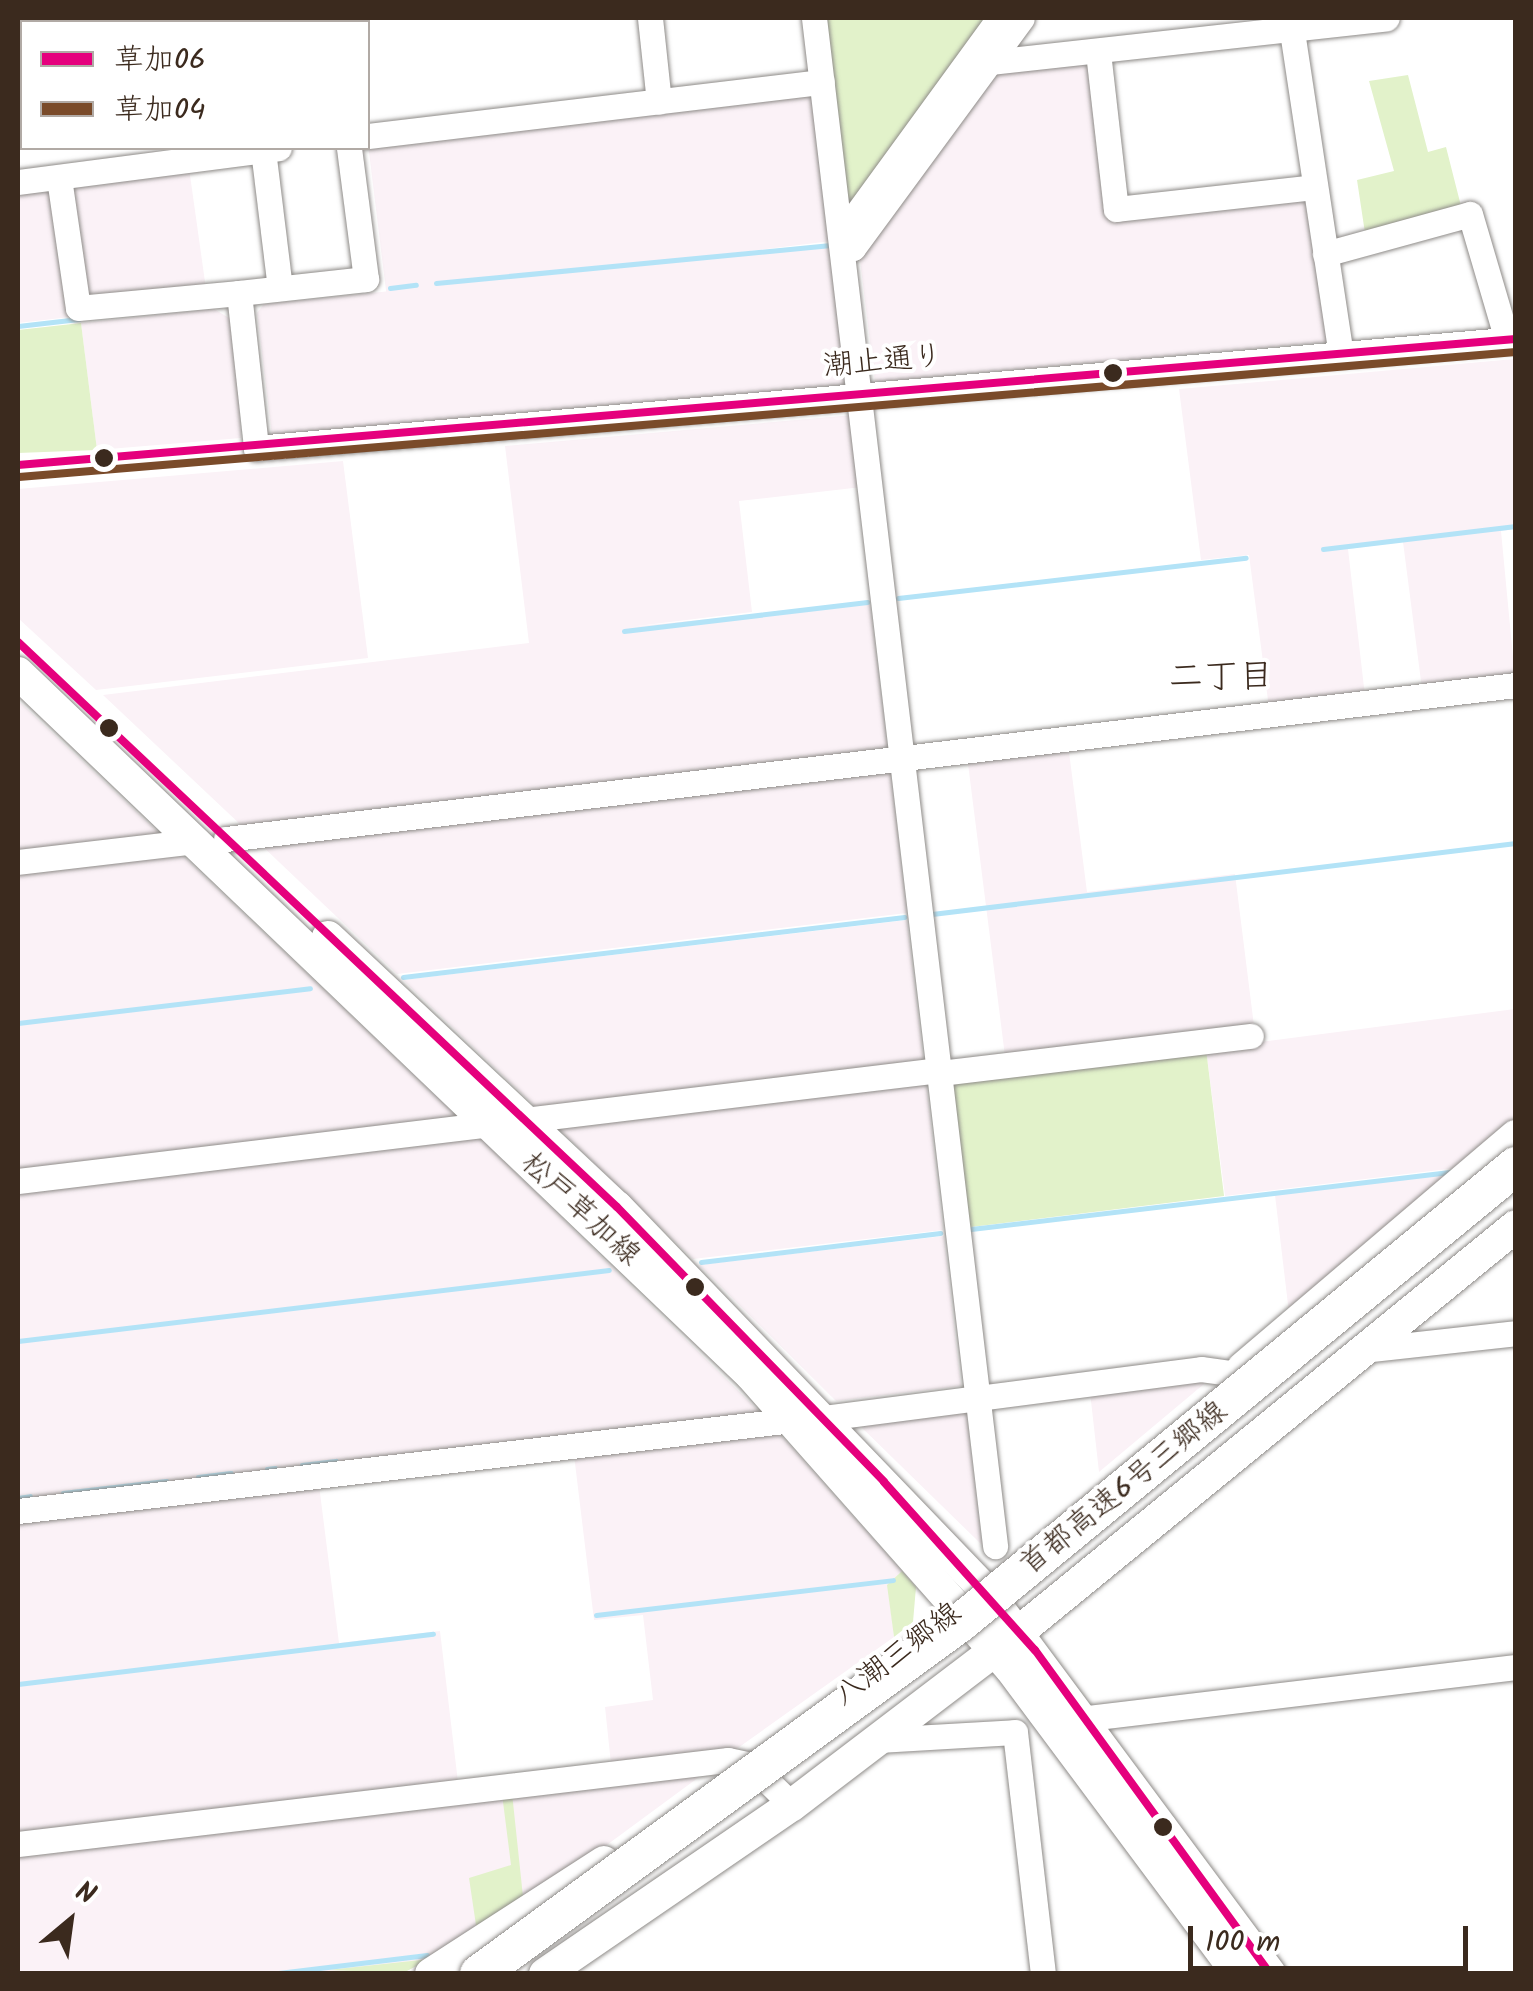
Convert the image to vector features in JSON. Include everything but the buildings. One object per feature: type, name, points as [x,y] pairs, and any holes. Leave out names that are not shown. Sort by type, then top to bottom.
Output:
[{"type":"highway","name":"首都高速6号三郷線","points":[[479,1974],[960,1623],[1516,1166]]},
{"type":"highway","name":"首都高速6号三郷線","points":[[524,1974],[975,1642],[1516,1199]]},
{"type":"main road","name":"松戸草加線","points":[[18,673],[528,1122],[809,1419],[989,1618],[1088,1718],[1270,1974]]},
{"type":"main road","name":"松戸草加線","points":[[212,840],[490,1126],[809,1419]]},
{"type":"main road","name":"八潮三郷線","points":[[545,1974],[792,1805],[878,1740],[989,1618],[1244,1368],[1516,1136]]},
{"type":"main road","name":"八潮三郷線","points":[[989,1618],[1219,1466],[1516,1226]]},
{"type":"main road","name":"松戸草加線","points":[[989,1618],[1238,1974]]},
{"type":"main road","points":[[431,1974],[751,1765],[841,1727],[989,1618]]},
{"type":"street","points":[[650,18],[659,102]]},
{"type":"street","points":[[814,18],[995,1546]]},
{"type":"street","points":[[838,219],[854,217],[1000,18]]},
{"type":"street","points":[[842,250],[853,248],[1022,18]]},
{"type":"street","points":[[991,62],[1098,52],[1291,24],[1388,18]]},
{"type":"street","points":[[1291,24],[1341,354]]},
{"type":"street","points":[[1098,52],[1116,209],[1315,188]]},
{"type":"street","points":[[370,136],[822,82]]},
{"type":"street","points":[[18,182],[264,150]]},
{"type":"street","points":[[271,150],[280,288]]},
{"type":"street","points":[[59,178],[78,308],[238,293],[366,278],[350,150]]},
{"type":"street","points":[[1325,254],[1470,214],[1511,339]]},
{"type":"street","name":"潮止通り","points":[[238,293],[256,448],[1511,339]]},
{"type":"street","points":[[18,862],[1516,684]]},
{"type":"street","points":[[18,1180],[1252,1036]]},
{"type":"street","points":[[1358,1351],[1516,1333]]},
{"type":"street","points":[[18,1511],[977,1399],[1201,1369],[1244,1368],[1289,1408]]},
{"type":"street","points":[[1088,1718],[1516,1667]]},
{"type":"street","points":[[878,1740],[1015,1732],[1044,1974]]},
{"type":"street","points":[[18,1844],[728,1760],[751,1765],[792,1805]]},
{"type":"shaded area","points":[[1093,62],[1112,217],[1309,193],[1328,342],[875,382],[859,252],[985,74]]},
{"type":"shaded area","points":[[813,92],[831,241],[387,295],[370,146]]},
{"type":"shaded area","points":[[189,168],[206,288],[85,305],[68,185]]},
{"type":"shaded area","points":[[54,185],[70,317],[18,323],[18,189]]},
{"type":"shaded area","points":[[831,246],[849,386],[272,436],[257,313],[264,304]]},
{"type":"shaded area","points":[[214,309],[234,321],[241,438],[97,450],[81,323]]},
{"type":"shaded area","points":[[1515,359],[1515,529],[1501,531],[1515,678],[1422,689],[1403,542],[1348,549],[1365,696],[1269,708],[1249,555],[1201,560],[1179,389]]},
{"type":"shaded area","points":[[853,415],[862,487],[739,501],[752,612],[629,627],[870,603],[888,750],[243,827],[103,695],[529,643],[505,446]]},
{"type":"shaded area","points":[[343,461],[368,658],[96,690],[18,618],[18,489]]},
{"type":"shaded area","points":[[18,700],[23,705],[162,836],[18,853]]},
{"type":"shaded area","points":[[1068,744],[1087,892],[1235,874],[1254,1026],[1005,1056],[967,756]]},
{"type":"shaded area","points":[[890,767],[907,913],[397,974],[259,843]]},
{"type":"shaded area","points":[[179,852],[461,1120],[18,1172],[18,871]]},
{"type":"shaded area","points":[[907,920],[924,1064],[539,1110],[403,980]]},
{"type":"shaded area","points":[[1515,1009],[1515,1125],[1464,1167],[1225,1196],[1206,1049]]},
{"type":"shaded area","points":[[926,1081],[943,1230],[693,1259],[555,1125]]},
{"type":"shaded area","points":[[477,1135],[764,1416],[18,1504],[18,1189]]},
{"type":"shaded area","points":[[1457,1173],[1289,1313],[1275,1195]]},
{"type":"shaded area","points":[[944,1236],[961,1386],[836,1401],[699,1265]]},
{"type":"shaded area","points":[[1199,1378],[1204,1384],[1099,1472],[1090,1392]]},
{"type":"shaded area","points":[[966,1408],[982,1545],[857,1423]]},
{"type":"shaded area","points":[[777,1431],[902,1571],[888,1585],[894,1637],[735,1750],[611,1764],[605,1707],[653,1700],[643,1615],[594,1620],[574,1455]]},
{"type":"shaded area","points":[[319,1485],[339,1643],[440,1631],[458,1782],[18,1834],[18,1520]]},
{"type":"shaded area","points":[[710,1769],[524,1906],[403,1973],[20,1973],[18,1851]]},
{"type":"green space","points":[[823,18],[991,18],[860,203],[846,204]]},
{"type":"green space","points":[[1408,75],[1428,152],[1446,147],[1461,206],[1365,233],[1357,180],[1394,171],[1369,81]]},
{"type":"green space","points":[[81,323],[97,450],[18,453],[18,330]]},
{"type":"green space","points":[[1206,1049],[1224,1196],[969,1227],[951,1080]]},
{"type":"green space","points":[[902,1571],[916,1587],[913,1622],[894,1637],[887,1585]]},
{"type":"green space","points":[[512,1793],[524,1906],[477,1932],[469,1878],[511,1865],[502,1794]]},
{"type":"green space","points":[[430,1959],[403,1973],[328,1970]]},
{"type":"waterway","points":[[436,283],[828,245]]},
{"type":"waterway","points":[[390,288],[416,285]]},
{"type":"waterway","points":[[18,326],[79,319]]},
{"type":"waterway","points":[[1323,549],[1516,526]]},
{"type":"waterway","points":[[898,598],[1246,558]]},
{"type":"waterway","points":[[624,631],[867,602]]},
{"type":"waterway","points":[[932,914],[1516,843]]},
{"type":"waterway","points":[[403,977],[904,917]]},
{"type":"waterway","points":[[18,1023],[310,988]]},
{"type":"waterway","points":[[971,1229],[1454,1171]]},
{"type":"waterway","points":[[701,1262],[940,1233]]},
{"type":"waterway","points":[[18,1341],[609,1270]]},
{"type":"waterway","points":[[302,1465],[336,1461]]},
{"type":"waterway","points":[[267,1469],[275,1468]]},
{"type":"waterway","points":[[198,1477],[231,1473]]},
{"type":"waterway","points":[[63,1493],[166,1481]]},
{"type":"waterway","points":[[18,1498],[30,1496]]},
{"type":"waterway","points":[[596,1615],[893,1580]]},
{"type":"waterway","points":[[18,1684],[433,1634]]},
{"type":"waterway","points":[[270,1974],[427,1955]]},
{"type":"transit line","name":"草加06","points":[[18,465],[1516,339]]},
{"type":"transit line","name":"草加04","points":[[19,477],[1516,352]]},
{"type":"transit line","name":"草加06","points":[[18,642],[617,1207],[884,1482],[1035,1650],[1270,1974]]},
{"type":"district","name":"二丁目","points":[[1221,678]]}]
